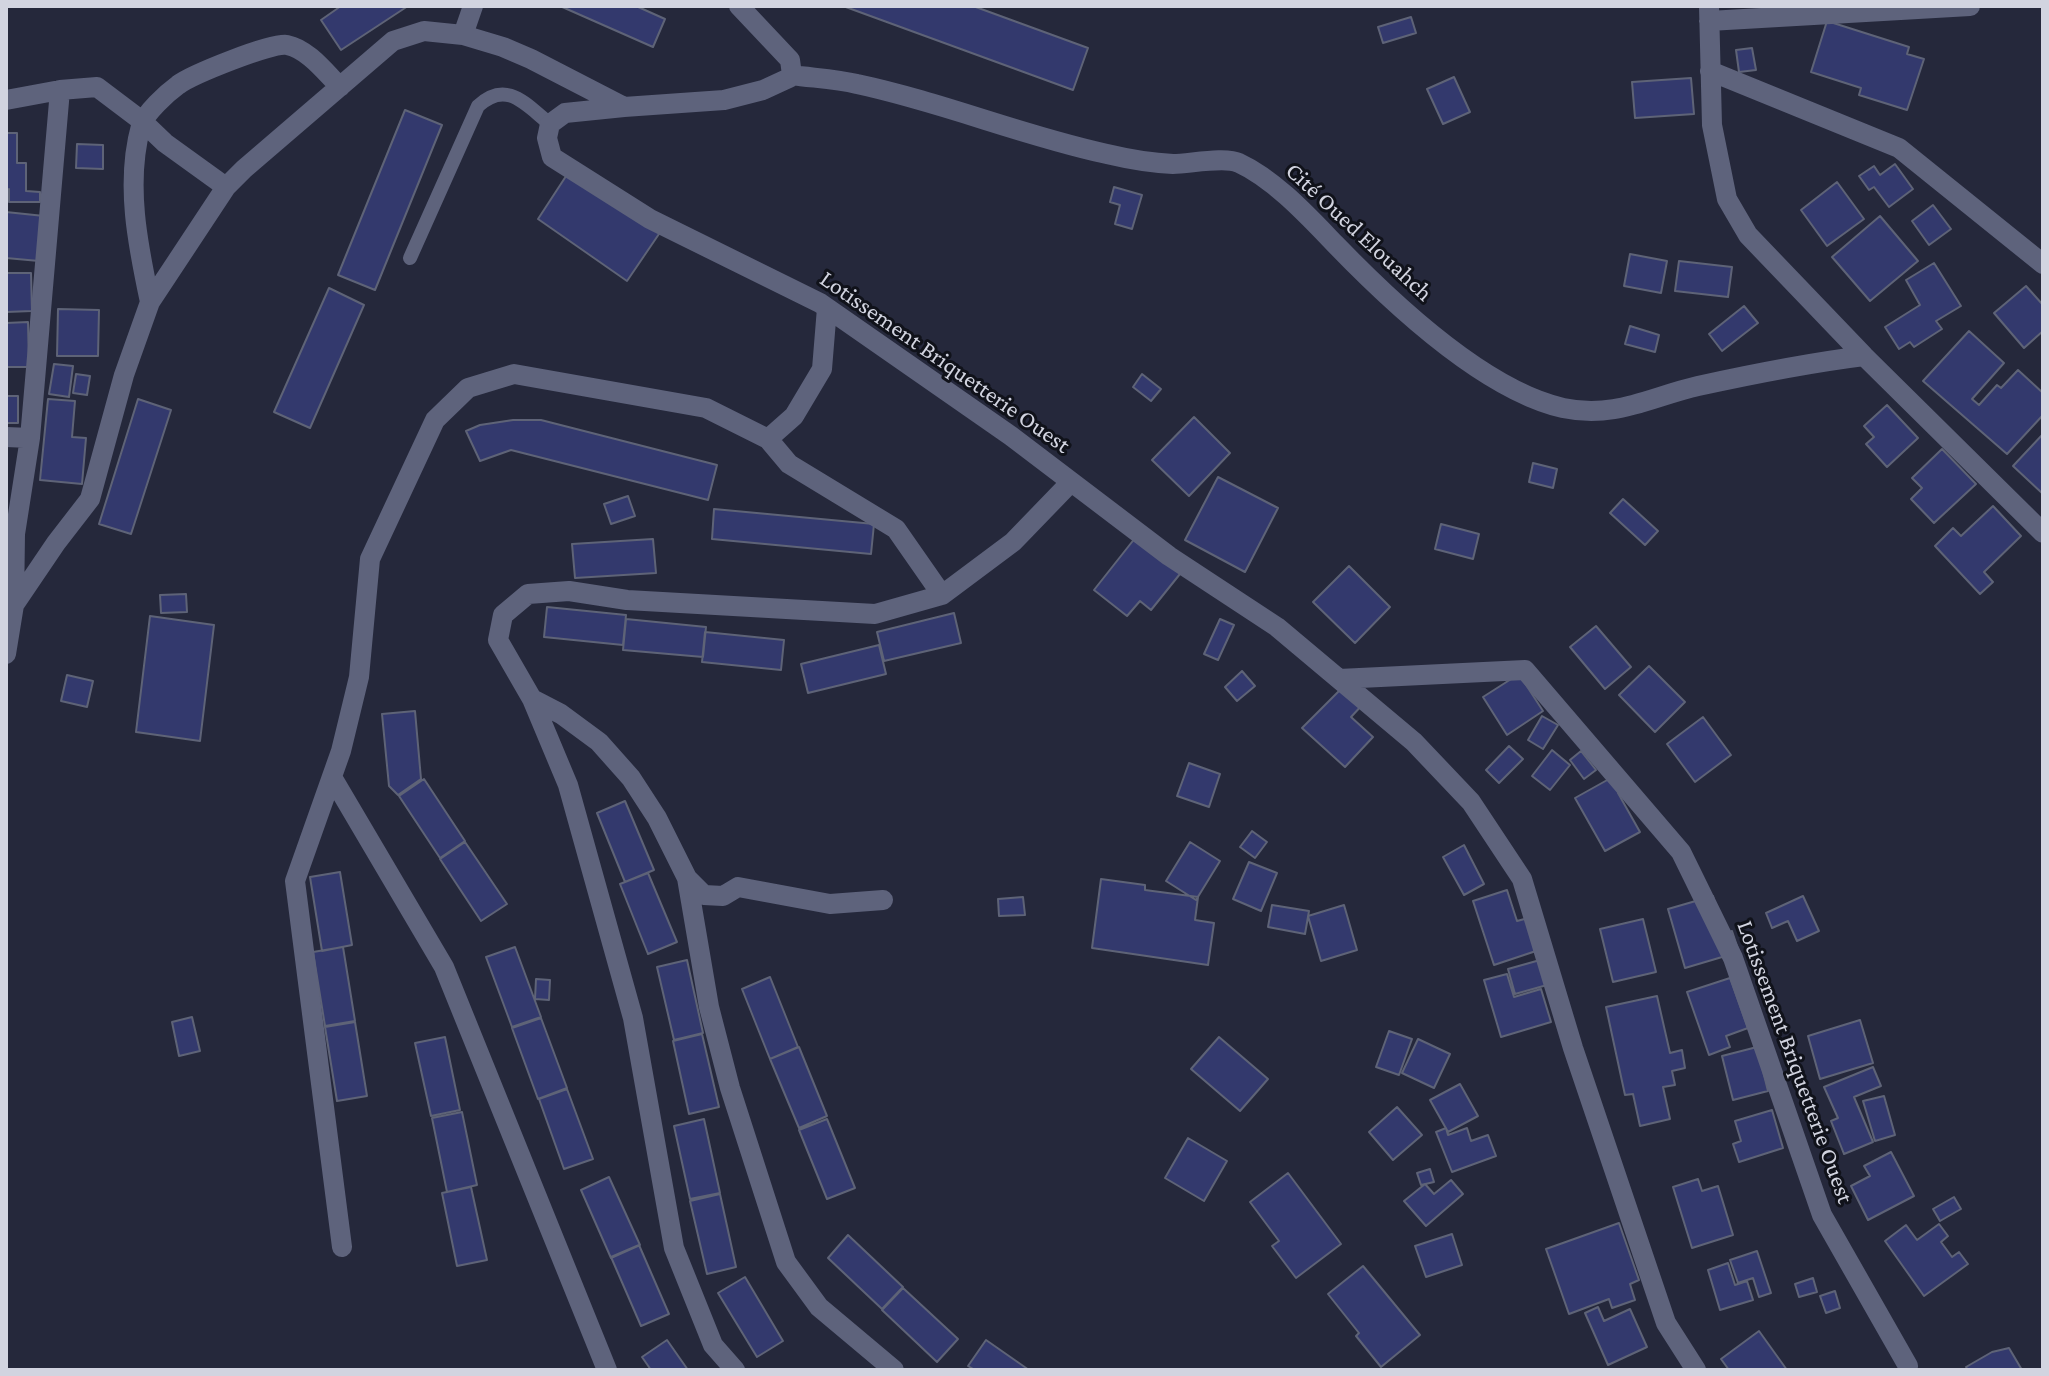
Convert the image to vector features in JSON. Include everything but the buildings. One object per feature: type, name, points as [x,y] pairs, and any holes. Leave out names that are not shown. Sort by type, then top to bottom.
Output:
[{"type":"street","points":[[463,35],[473,6]]},
{"type":"street","points":[[550,124],[565,113],[724,100],[763,90],[789,78],[792,75],[790,60],[739,6]]},
{"type":"street","points":[[1970,6],[1709,14],[1712,125],[1727,199],[1748,235],[1864,356],[2043,533]]},
{"type":"street","points":[[14,605],[90,499],[124,375],[150,302],[226,187],[393,41],[424,31],[463,35],[531,59],[624,107]]},
{"type":"street","points":[[150,302],[135,234],[135,152],[142,121],[178,84],[265,47],[287,45],[308,56],[340,87]]},
{"type":"street","points":[[1710,71],[1899,148],[2043,264]]},
{"type":"street","name":"Cité Oued Elouahch","points":[[792,75],[857,84],[1107,154],[1171,164],[1236,161],[1288,197],[1365,275],[1455,352],[1532,398],[1563,408],[1600,411],[1643,405],[1693,387],[1802,364],[1864,356]]},
{"type":"street","points":[[6,100],[97,87],[165,143],[226,187]]},
{"type":"street","points":[[6,654],[14,605],[15,534],[30,438],[60,90]]},
{"type":"street","name":"Lotissement Briquetterie Ouest","points":[[550,124],[547,138],[552,157],[650,219],[827,308],[1011,436],[1169,556],[1277,627],[1414,742],[1471,802],[1522,879],[1573,1048],[1666,1323],[1696,1370]]},
{"type":"street","points":[[768,439],[794,416],[822,369],[827,308]]},
{"type":"street","points":[[342,1247],[295,881],[341,751],[359,677],[370,559],[435,420],[468,388],[514,374],[706,408],[768,439],[789,464],[896,529],[942,595]]},
{"type":"street","points":[[6,437],[30,438]]},
{"type":"street","points":[[735,1370],[713,1345],[674,1248],[633,1018],[568,785],[532,699],[498,640],[503,615],[528,594],[569,591],[627,600],[875,614],[942,595],[1013,542],[1071,482]]},
{"type":"street","name":"Lotissement Briquetterie Ouest","points":[[1339,679],[1525,670],[1681,852],[1733,958],[1822,1215],[1908,1366]]},
{"type":"street","points":[[532,699],[561,714],[599,742],[631,778],[657,818],[687,878],[712,1021],[730,1088],[786,1262],[819,1307],[894,1370]]},
{"type":"street","points":[[332,777],[444,967],[607,1370]]},
{"type":"street","points":[[687,878],[704,895],[723,896],[738,887],[830,904],[883,900]]},
{"type":"lane","points":[[410,258],[478,106],[488,96],[504,93],[517,98],[550,124]]}]
